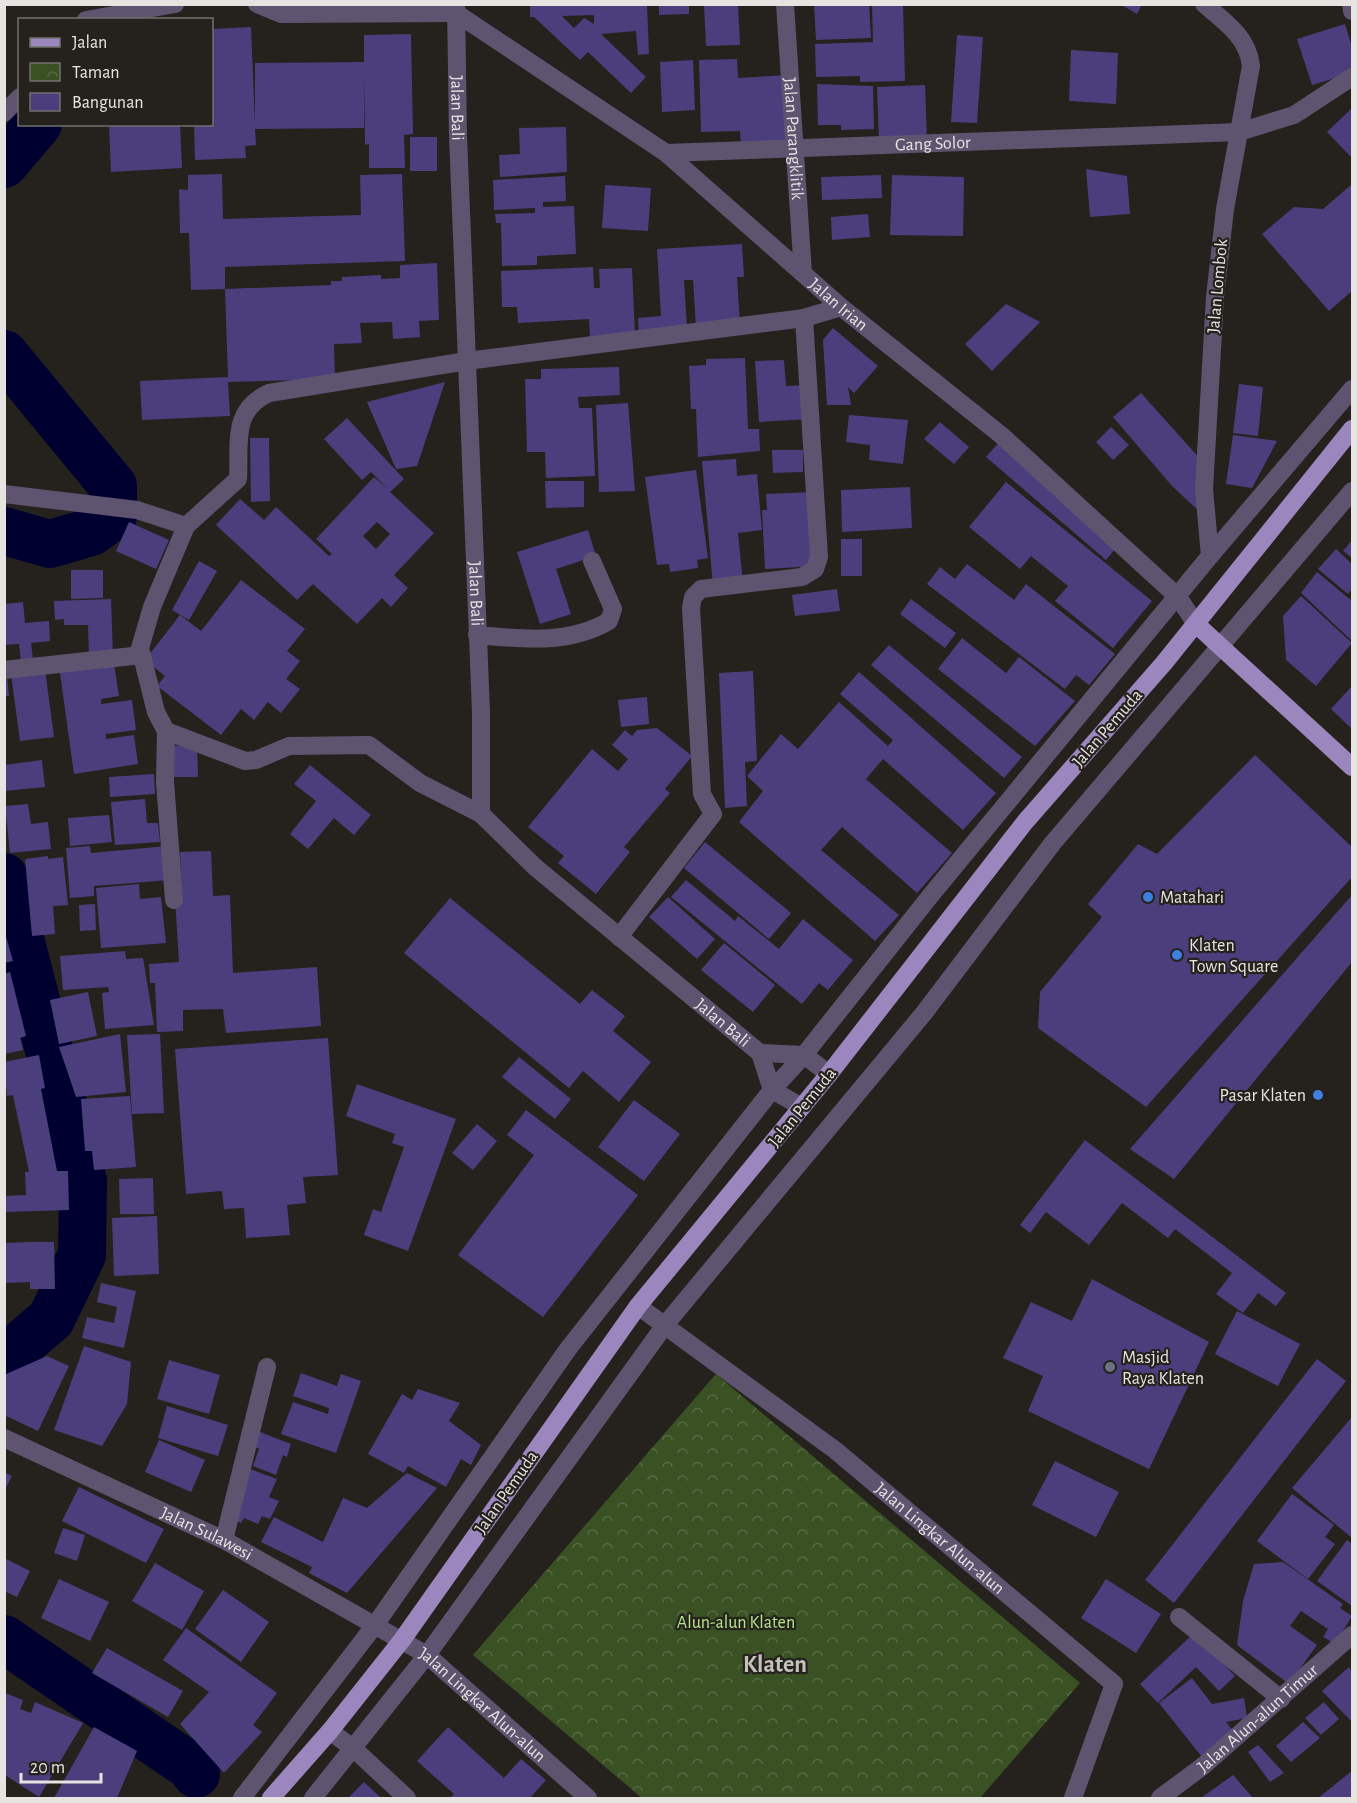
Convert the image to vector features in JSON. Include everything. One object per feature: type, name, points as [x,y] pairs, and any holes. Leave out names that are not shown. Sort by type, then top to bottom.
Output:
[{"type":"main road","name":"Jalan Pemuda","points":[[271,1798],[330,1731],[402,1640],[638,1306],[829,1074],[1025,822],[1197,624],[1353,429]]},
{"type":"main road","points":[[1197,624],[1220,648],[1353,767]]},
{"type":"street","points":[[94,18],[175,4]]},
{"type":"street","points":[[257,4],[281,14],[456,9]]},
{"type":"street","name":"Jalan Parangklitik","points":[[785,4],[803,273]]},
{"type":"street","name":"Jalan Lombok","points":[[1204,4],[1229,26],[1247,47],[1251,66],[1234,132],[1215,297],[1204,489],[1210,556]]},
{"type":"street","points":[[1351,4],[1353,11]]},
{"type":"street","name":"Jalan Irian","points":[[456,9],[666,153],[841,307],[1001,435],[1178,597],[1197,624]]},
{"type":"street","name":"Jalan Bali","points":[[456,9],[481,814],[536,867],[760,1053],[772,1090]]},
{"type":"street","name":"Gang Solor","points":[[666,153],[1234,132],[1294,115],[1353,77]]},
{"type":"street","points":[[4,113],[18,99]]},
{"type":"street","points":[[174,900],[165,782],[166,731],[156,712],[140,648],[152,607],[186,526],[238,479],[241,418],[253,400],[268,393],[466,361],[804,318],[841,307]]},
{"type":"street","points":[[619,937],[713,814],[702,794],[691,608],[693,597],[701,589],[802,577],[816,569],[819,557],[804,318]]},
{"type":"street","points":[[242,1798],[375,1625],[568,1349],[772,1090],[804,1055],[931,894],[1210,556],[1353,389]]},
{"type":"street","points":[[314,1798],[427,1655],[665,1325],[909,1031],[1052,844],[1353,491]]},
{"type":"street","points":[[4,494],[137,510],[186,526]]},
{"type":"street","points":[[477,635],[560,639],[598,628],[609,621],[613,609],[592,561]]},
{"type":"street","points":[[4,670],[142,655]]},
{"type":"street","points":[[166,731],[245,761],[256,760],[289,746],[369,745],[420,783],[481,814]]},
{"type":"street","name":"Jalan Bali","points":[[760,1053],[804,1055]]},
{"type":"street","points":[[804,1055],[829,1074]]},
{"type":"street","points":[[772,1090],[802,1107]]},
{"type":"street","points":[[638,1306],[665,1325]]},
{"type":"street","name":"Jalan Lingkar Alun-alun","points":[[665,1325],[834,1450],[1114,1684],[1073,1798]]},
{"type":"street","points":[[224,1540],[267,1367]]},
{"type":"street","name":"Jalan Sulawesi","points":[[4,1438],[224,1540],[402,1640]]},
{"type":"street","points":[[1179,1617],[1281,1699]]},
{"type":"street","name":"Jalan Lingkar Alun-alun","points":[[402,1640],[427,1655],[588,1798]]},
{"type":"street","name":"Jalan Alun-alun Timur","points":[[1160,1798],[1203,1766],[1281,1699],[1349,1647]]},
{"type":"street","points":[[330,1731],[354,1749],[407,1798]]},
{"type":"green space","name":"Alun-alun Klaten","points":[[716,1374],[1080,1683],[980,1798],[642,1798],[473,1655]]},
{"type":"building","points":[[530,4],[647,4],[649,54],[638,55],[636,31],[601,34],[646,77],[631,93],[588,52],[580,60],[534,17],[530,17]],"holes":[[[594,15],[594,24],[584,18],[574,28],[562,16]]]},
{"type":"building","points":[[659,4],[689,4],[689,14],[659,15]]},
{"type":"building","points":[[738,4],[740,45],[706,46],[704,5]]},
{"type":"building","points":[[814,4],[869,4],[871,38],[816,40]]},
{"type":"building","points":[[872,4],[903,4],[905,81],[860,82],[860,76],[816,77],[815,44],[873,42]]},
{"type":"building","points":[[1120,4],[1142,4],[1137,14]]},
{"type":"building","points":[[1345,24],[1352,47],[1352,73],[1312,85],[1297,39]]},
{"type":"building","points":[[251,27],[255,125],[255,63],[364,62],[364,35],[411,34],[413,134],[404,135],[405,168],[369,168],[369,144],[365,145],[364,76],[364,128],[255,129],[256,145],[245,146],[246,158],[195,160],[194,126],[213,126],[213,29]]},
{"type":"building","points":[[957,35],[983,37],[977,123],[951,122]]},
{"type":"building","points":[[1071,50],[1118,53],[1116,104],[1069,101]]},
{"type":"building","points":[[737,59],[738,78],[787,75],[790,145],[741,147],[740,131],[701,132],[699,60]]},
{"type":"building","points":[[693,60],[695,110],[662,112],[660,62]]},
{"type":"building","points":[[817,84],[873,86],[874,129],[841,130],[841,125],[818,125]]},
{"type":"building","points":[[925,85],[927,139],[879,141],[877,87]]},
{"type":"building","points":[[1352,108],[1352,158],[1327,132]]},
{"type":"building","points":[[109,126],[180,126],[182,168],[111,172]]},
{"type":"building","points":[[566,127],[567,172],[500,177],[499,155],[520,154],[519,128]]},
{"type":"building","points":[[410,137],[437,137],[437,171],[410,171]]},
{"type":"building","points":[[1086,169],[1127,176],[1130,214],[1090,217]]},
{"type":"building","points":[[222,174],[223,219],[361,215],[360,175],[402,174],[405,261],[225,267],[225,289],[191,290],[189,233],[180,233],[179,189],[188,190],[188,175]]},
{"type":"building","points":[[881,175],[882,198],[822,200],[821,177]]},
{"type":"building","points":[[892,175],[964,177],[963,236],[890,235]]},
{"type":"building","points":[[565,176],[566,201],[543,202],[543,207],[574,206],[576,254],[537,256],[537,265],[502,266],[501,223],[496,223],[495,214],[535,213],[535,208],[494,210],[493,180]]},
{"type":"building","points":[[605,185],[651,188],[648,231],[602,228]]},
{"type":"building","points":[[1351,185],[1352,291],[1329,311],[1262,234],[1294,207],[1323,209]]},
{"type":"building","points":[[868,214],[870,237],[832,240],[831,217]]},
{"type":"building","points":[[742,244],[744,277],[737,277],[740,324],[696,327],[693,280],[684,280],[687,328],[639,338],[638,318],[661,316],[657,249]]},
{"type":"building","points":[[437,263],[439,320],[419,321],[420,337],[393,339],[392,322],[360,323],[362,343],[334,344],[335,379],[228,382],[230,416],[142,420],[140,381],[228,377],[225,289],[331,285],[331,281],[342,281],[342,277],[381,275],[381,279],[400,278],[400,265]]},
{"type":"building","points":[[593,267],[594,288],[600,288],[599,269],[632,268],[635,335],[590,337],[589,319],[518,323],[517,307],[502,307],[501,271]]},
{"type":"building","points":[[1006,304],[1040,322],[992,371],[965,344]]},
{"type":"building","points":[[833,328],[878,366],[854,393],[848,387],[851,405],[827,405],[823,340]]},
{"type":"building","points":[[745,358],[748,429],[759,429],[760,451],[698,457],[696,409],[691,409],[689,366],[706,365],[706,359]]},
{"type":"building","points":[[784,360],[786,386],[806,385],[809,419],[759,422],[755,361]]},
{"type":"building","points":[[619,367],[620,395],[578,397],[579,408],[592,408],[595,476],[546,478],[545,452],[527,452],[525,379],[541,379],[541,369]]},
{"type":"building","points":[[445,382],[417,466],[396,469],[367,402]]},
{"type":"building","points":[[1239,384],[1263,387],[1258,436],[1233,433]]},
{"type":"building","points":[[1141,393],[1202,461],[1200,512],[1172,486],[1113,417]]},
{"type":"building","points":[[628,403],[635,491],[599,492],[596,405]]},
{"type":"building","points":[[849,415],[908,420],[903,464],[869,460],[870,445],[846,442]]},
{"type":"building","points":[[347,418],[404,479],[390,492],[434,533],[394,575],[408,588],[391,607],[382,598],[357,624],[313,584],[297,600],[216,525],[240,499],[264,520],[276,507],[329,556],[332,554],[316,539],[374,477],[388,489],[371,472],[362,480],[324,439]],"holes":[[[377,522],[390,534],[376,549],[363,536]]]},
{"type":"building","points":[[940,422],[969,447],[954,464],[924,439]]},
{"type":"building","points":[[1111,427],[1129,445],[1113,460],[1096,442]]},
{"type":"building","points":[[1233,435],[1277,441],[1252,488],[1226,484]]},
{"type":"building","points":[[250,438],[269,438],[270,501],[251,502]]},
{"type":"building","points":[[1000,441],[1119,544],[1106,560],[986,457]]},
{"type":"building","points":[[772,450],[803,450],[803,472],[773,473]]},
{"type":"building","points":[[736,459],[737,476],[757,474],[762,530],[738,533],[743,583],[713,586],[702,461]]},
{"type":"building","points":[[696,470],[708,558],[697,560],[698,568],[670,572],[669,564],[657,565],[645,477]]},
{"type":"building","points":[[545,481],[584,481],[584,507],[546,508]]},
{"type":"building","points":[[1006,482],[1152,601],[1113,648],[1055,601],[1068,586],[1031,556],[1020,569],[969,527]]},
{"type":"building","points":[[910,487],[912,528],[842,532],[841,490]]},
{"type":"building","points":[[814,492],[816,566],[765,569],[762,510],[767,510],[766,494]]},
{"type":"building","points":[[129,522],[169,540],[156,569],[116,551]]},
{"type":"building","points":[[588,530],[596,556],[556,569],[571,614],[540,624],[517,552]]},
{"type":"building","points":[[841,539],[862,539],[862,576],[841,576]]},
{"type":"building","points":[[1352,540],[1352,558],[1343,551]]},
{"type":"building","points":[[1336,549],[1352,564],[1352,589],[1348,594],[1318,569]]},
{"type":"building","points":[[199,561],[217,571],[189,620],[172,610]]},
{"type":"building","points":[[967,564],[1014,600],[1026,584],[1115,654],[1089,685],[1076,675],[1065,689],[927,584],[940,567],[955,579]]},
{"type":"building","points":[[71,570],[103,570],[103,598],[71,599]]},
{"type":"building","points":[[1317,572],[1352,601],[1352,641],[1301,593]]},
{"type":"building","points":[[241,580],[305,629],[287,651],[300,661],[286,679],[300,689],[281,713],[268,702],[254,720],[241,709],[221,735],[157,686],[165,676],[145,660],[180,615],[201,631]]},
{"type":"building","points":[[837,589],[840,611],[795,616],[792,595]]},
{"type":"building","points":[[1301,596],[1352,643],[1316,686],[1286,660],[1283,616]]},
{"type":"building","points":[[111,599],[113,655],[89,656],[88,625],[64,625],[64,619],[55,620],[54,601]]},
{"type":"building","points":[[911,599],[956,633],[945,648],[900,614]]},
{"type":"building","points":[[23,602],[25,623],[49,621],[50,641],[31,643],[33,660],[21,661],[19,644],[4,645],[4,604]]},
{"type":"building","points":[[962,638],[1006,673],[1019,657],[1075,701],[1035,746],[938,669]]},
{"type":"building","points":[[889,645],[1022,757],[1004,778],[871,665]]},
{"type":"building","points":[[114,664],[119,696],[101,699],[101,704],[132,700],[136,730],[106,734],[106,739],[134,735],[138,764],[74,774],[59,666]]},
{"type":"building","points":[[45,670],[54,737],[20,741],[11,674]]},
{"type":"building","points":[[753,671],[757,761],[745,762],[747,806],[725,808],[719,673]]},
{"type":"building","points":[[859,672],[996,793],[963,830],[883,759],[866,779],[952,853],[917,893],[842,827],[821,850],[899,915],[875,941],[739,822],[763,791],[747,776],[781,734],[798,749],[839,702],[888,746],[893,740],[840,694]]},
{"type":"building","points":[[7,675],[9,696],[4,696],[4,676]]},
{"type":"building","points":[[1352,686],[1352,729],[1331,709]]},
{"type":"building","points":[[647,697],[649,724],[621,727],[618,700]]},
{"type":"building","points":[[657,728],[692,756],[665,789],[670,793],[624,847],[630,852],[596,894],[558,863],[564,856],[528,827],[592,749],[618,771],[628,759],[612,745],[625,730],[632,736],[637,730]]},
{"type":"building","points":[[197,745],[198,777],[172,777],[169,746]]},
{"type":"building","name":"Klaten Town Square","points":[[1255,755],[1352,847],[1352,877],[1146,1107],[1038,1028],[1040,992],[1102,917],[1088,904],[1138,844],[1157,854]]},
{"type":"building","points":[[42,760],[45,787],[4,791],[4,765]]},
{"type":"building","points":[[310,765],[371,815],[354,835],[334,818],[308,849],[290,834],[316,801],[294,784]]},
{"type":"building","points":[[154,774],[155,794],[110,797],[109,777]]},
{"type":"building","points":[[145,799],[147,823],[158,823],[160,842],[115,845],[111,802]]},
{"type":"building","points":[[28,804],[31,824],[48,822],[51,849],[10,853],[5,806]]},
{"type":"building","points":[[109,815],[112,842],[70,846],[68,818]]},
{"type":"building","points":[[705,842],[791,913],[769,939],[684,868]]},
{"type":"building","points":[[90,846],[91,853],[167,846],[170,880],[94,886],[94,896],[70,898],[66,848]]},
{"type":"building","points":[[211,851],[213,896],[230,895],[233,973],[317,967],[321,1026],[226,1033],[223,1009],[183,1010],[183,1031],[157,1032],[155,983],[150,983],[149,964],[179,962],[175,898],[182,898],[180,852]]},
{"type":"building","points":[[48,856],[48,859],[63,857],[68,905],[53,906],[55,934],[32,936],[25,859]]},
{"type":"building","points":[[686,880],[735,921],[738,916],[779,949],[803,919],[853,960],[828,990],[819,983],[802,1004],[671,897]]},
{"type":"building","points":[[139,884],[140,899],[161,897],[166,943],[101,948],[96,888]]},
{"type":"building","points":[[1352,895],[1352,962],[1174,1179],[1130,1149]]},
{"type":"building","points":[[668,897],[715,939],[697,959],[649,917]]},
{"type":"building","points":[[450,898],[580,1004],[592,990],[625,1016],[613,1031],[651,1062],[619,1102],[583,1071],[569,1088],[404,953]]},
{"type":"building","points":[[95,904],[96,930],[80,931],[79,905]]},
{"type":"building","points":[[4,930],[13,961],[4,963]]},
{"type":"building","points":[[724,943],[775,985],[753,1012],[701,970]]},
{"type":"building","points":[[125,951],[126,959],[143,958],[154,1025],[105,1029],[102,993],[109,992],[108,987],[63,990],[60,956]]},
{"type":"building","points":[[10,972],[26,1036],[20,1038],[23,1050],[4,1054],[4,974]]},
{"type":"building","points":[[88,992],[97,1036],[59,1044],[50,1000]]},
{"type":"building","points":[[120,1034],[126,1092],[76,1097],[59,1047]]},
{"type":"building","points":[[160,1034],[164,1113],[132,1114],[127,1035]]},
{"type":"building","points":[[328,1038],[338,1175],[303,1177],[306,1203],[287,1205],[290,1235],[246,1238],[244,1208],[224,1209],[222,1191],[186,1194],[175,1049]]},
{"type":"building","points":[[39,1055],[45,1088],[41,1089],[57,1171],[68,1171],[69,1210],[4,1212],[4,1196],[26,1195],[25,1172],[29,1172],[13,1095],[7,1096],[4,1062]]},
{"type":"building","points":[[519,1057],[571,1099],[555,1119],[502,1077]]},
{"type":"building","points":[[357,1084],[456,1119],[408,1251],[364,1235],[373,1209],[381,1212],[404,1147],[392,1143],[395,1134],[346,1116]]},
{"type":"building","points":[[130,1096],[136,1167],[94,1170],[92,1151],[85,1151],[81,1099]]},
{"type":"building","points":[[634,1100],[680,1134],[644,1181],[598,1147]]},
{"type":"building","points":[[526,1110],[638,1195],[543,1317],[458,1255],[534,1155],[507,1135]]},
{"type":"building","points":[[477,1124],[497,1141],[473,1170],[452,1153]]},
{"type":"building","points":[[1085,1140],[1286,1293],[1276,1306],[1258,1293],[1243,1313],[1216,1294],[1232,1273],[1175,1229],[1168,1238],[1122,1203],[1089,1245],[1046,1212],[1030,1233],[1020,1225]]},
{"type":"building","points":[[153,1178],[154,1214],[120,1214],[119,1179]]},
{"type":"building","points":[[157,1216],[159,1274],[114,1276],[112,1218]]},
{"type":"building","points":[[54,1242],[55,1289],[30,1289],[30,1282],[5,1283],[5,1243]]},
{"type":"building","name":"Masjid Raya Klaten","points":[[1092,1279],[1209,1342],[1149,1469],[1028,1411],[1043,1376],[1003,1358],[1031,1302],[1072,1321]]},
{"type":"building","points":[[101,1283],[136,1291],[124,1348],[82,1338],[87,1317],[114,1323],[117,1307],[97,1302]]},
{"type":"building","points":[[1237,1311],[1300,1344],[1278,1386],[1215,1354]]},
{"type":"building","points":[[84,1346],[131,1362],[127,1404],[102,1446],[54,1430]]},
{"type":"building","points":[[47,1356],[69,1366],[38,1431],[4,1415],[4,1375]]},
{"type":"building","points":[[1317,1359],[1346,1381],[1174,1603],[1145,1580]]},
{"type":"building","points":[[169,1360],[220,1375],[209,1414],[157,1399]]},
{"type":"building","points":[[301,1373],[337,1386],[341,1374],[361,1381],[336,1453],[281,1434],[293,1402],[328,1414],[329,1408],[293,1396]]},
{"type":"building","points":[[418,1389],[460,1403],[449,1421],[481,1445],[471,1465],[461,1459],[446,1487],[408,1466],[404,1473],[368,1454],[402,1394],[412,1400]]},
{"type":"building","points":[[167,1406],[228,1425],[218,1456],[158,1438]]},
{"type":"building","points":[[1352,1417],[1352,1538],[1292,1488]]},
{"type":"building","points":[[255,1430],[291,1444],[287,1457],[283,1455],[276,1475],[253,1466],[259,1449],[250,1445]]},
{"type":"building","points":[[159,1440],[205,1460],[191,1492],[145,1472]]},
{"type":"building","points":[[1055,1461],[1119,1492],[1096,1537],[1032,1505]]},
{"type":"building","points":[[245,1467],[277,1479],[269,1497],[279,1501],[270,1519],[262,1516],[258,1524],[244,1518],[241,1523],[231,1519]]},
{"type":"building","points":[[4,1472],[12,1476],[4,1491]]},
{"type":"building","points":[[407,1473],[437,1488],[347,1593],[309,1573],[312,1567],[261,1542],[274,1517],[323,1542],[343,1498],[367,1508]]},
{"type":"building","points":[[79,1487],[164,1529],[146,1563],[62,1521]]},
{"type":"building","points":[[1292,1494],[1334,1525],[1325,1537],[1335,1544],[1308,1579],[1257,1541]]},
{"type":"building","points":[[63,1528],[85,1535],[77,1561],[54,1553]]},
{"type":"building","points":[[1347,1540],[1352,1544],[1352,1606],[1317,1581]]},
{"type":"building","points":[[4,1558],[30,1571],[17,1597],[4,1591]]},
{"type":"building","points":[[1283,1562],[1343,1604],[1340,1608],[1352,1616],[1335,1644],[1323,1637],[1328,1629],[1301,1611],[1290,1626],[1317,1645],[1289,1684],[1237,1645],[1243,1601],[1254,1564]]},
{"type":"building","points":[[155,1563],[204,1591],[182,1630],[132,1601]]},
{"type":"building","points":[[59,1579],[109,1602],[90,1641],[41,1618]]},
{"type":"building","points":[[1106,1579],[1161,1614],[1136,1653],[1081,1618]]},
{"type":"building","points":[[223,1590],[269,1622],[241,1662],[195,1629]]},
{"type":"building","points":[[186,1628],[277,1693],[253,1725],[262,1732],[224,1773],[180,1724],[209,1692],[163,1660]]},
{"type":"building","points":[[1194,1633],[1235,1676],[1219,1691],[1196,1667],[1158,1703],[1140,1684]]},
{"type":"building","points":[[107,1648],[183,1691],[168,1717],[92,1673]]},
{"type":"building","points":[[1349,1667],[1352,1672],[1352,1722],[1322,1691]]},
{"type":"building","points":[[1192,1678],[1212,1704],[1244,1698],[1247,1718],[1226,1722],[1234,1732],[1202,1757],[1159,1703]]},
{"type":"building","points":[[5,1693],[23,1700],[20,1709],[31,1713],[35,1702],[83,1723],[39,1797],[5,1775]]},
{"type":"building","points":[[1324,1702],[1339,1719],[1321,1735],[1305,1718]]},
{"type":"building","points":[[1303,1722],[1320,1738],[1291,1762],[1276,1746]]},
{"type":"building","points":[[94,1727],[137,1751],[117,1798],[54,1798]]},
{"type":"building","points":[[448,1727],[504,1778],[521,1759],[546,1780],[530,1798],[450,1798],[454,1794],[417,1761]]},
{"type":"building","points":[[1258,1745],[1284,1773],[1270,1782],[1248,1752]]},
{"type":"building","points":[[1352,1771],[1352,1798],[1318,1798]]},
{"type":"building","points":[[1233,1775],[1253,1798],[1201,1798]]},
{"type":"building","points":[[364,1782],[381,1798],[348,1798]]},
{"type":"waterway","points":[[4,164],[36,126]]},
{"type":"waterway","points":[[4,354],[113,486],[113,516],[91,532],[50,544],[4,531]]},
{"type":"waterway","points":[[4,877],[83,1181],[82,1255],[51,1319],[4,1359]]},
{"type":"waterway","points":[[4,1639],[190,1766],[196,1774]]},
{"type":"place","name":"Matahari","points":[[1148,897]]},
{"type":"place","name":"Klaten Town Square","points":[[1177,955]]},
{"type":"place","name":"Pasar Klaten","points":[[1318,1095]]},
{"type":"place","name":"Masjid Raya Klaten","points":[[1110,1367]]},
{"type":"district","name":"Klaten","points":[[775,1664]]}]
